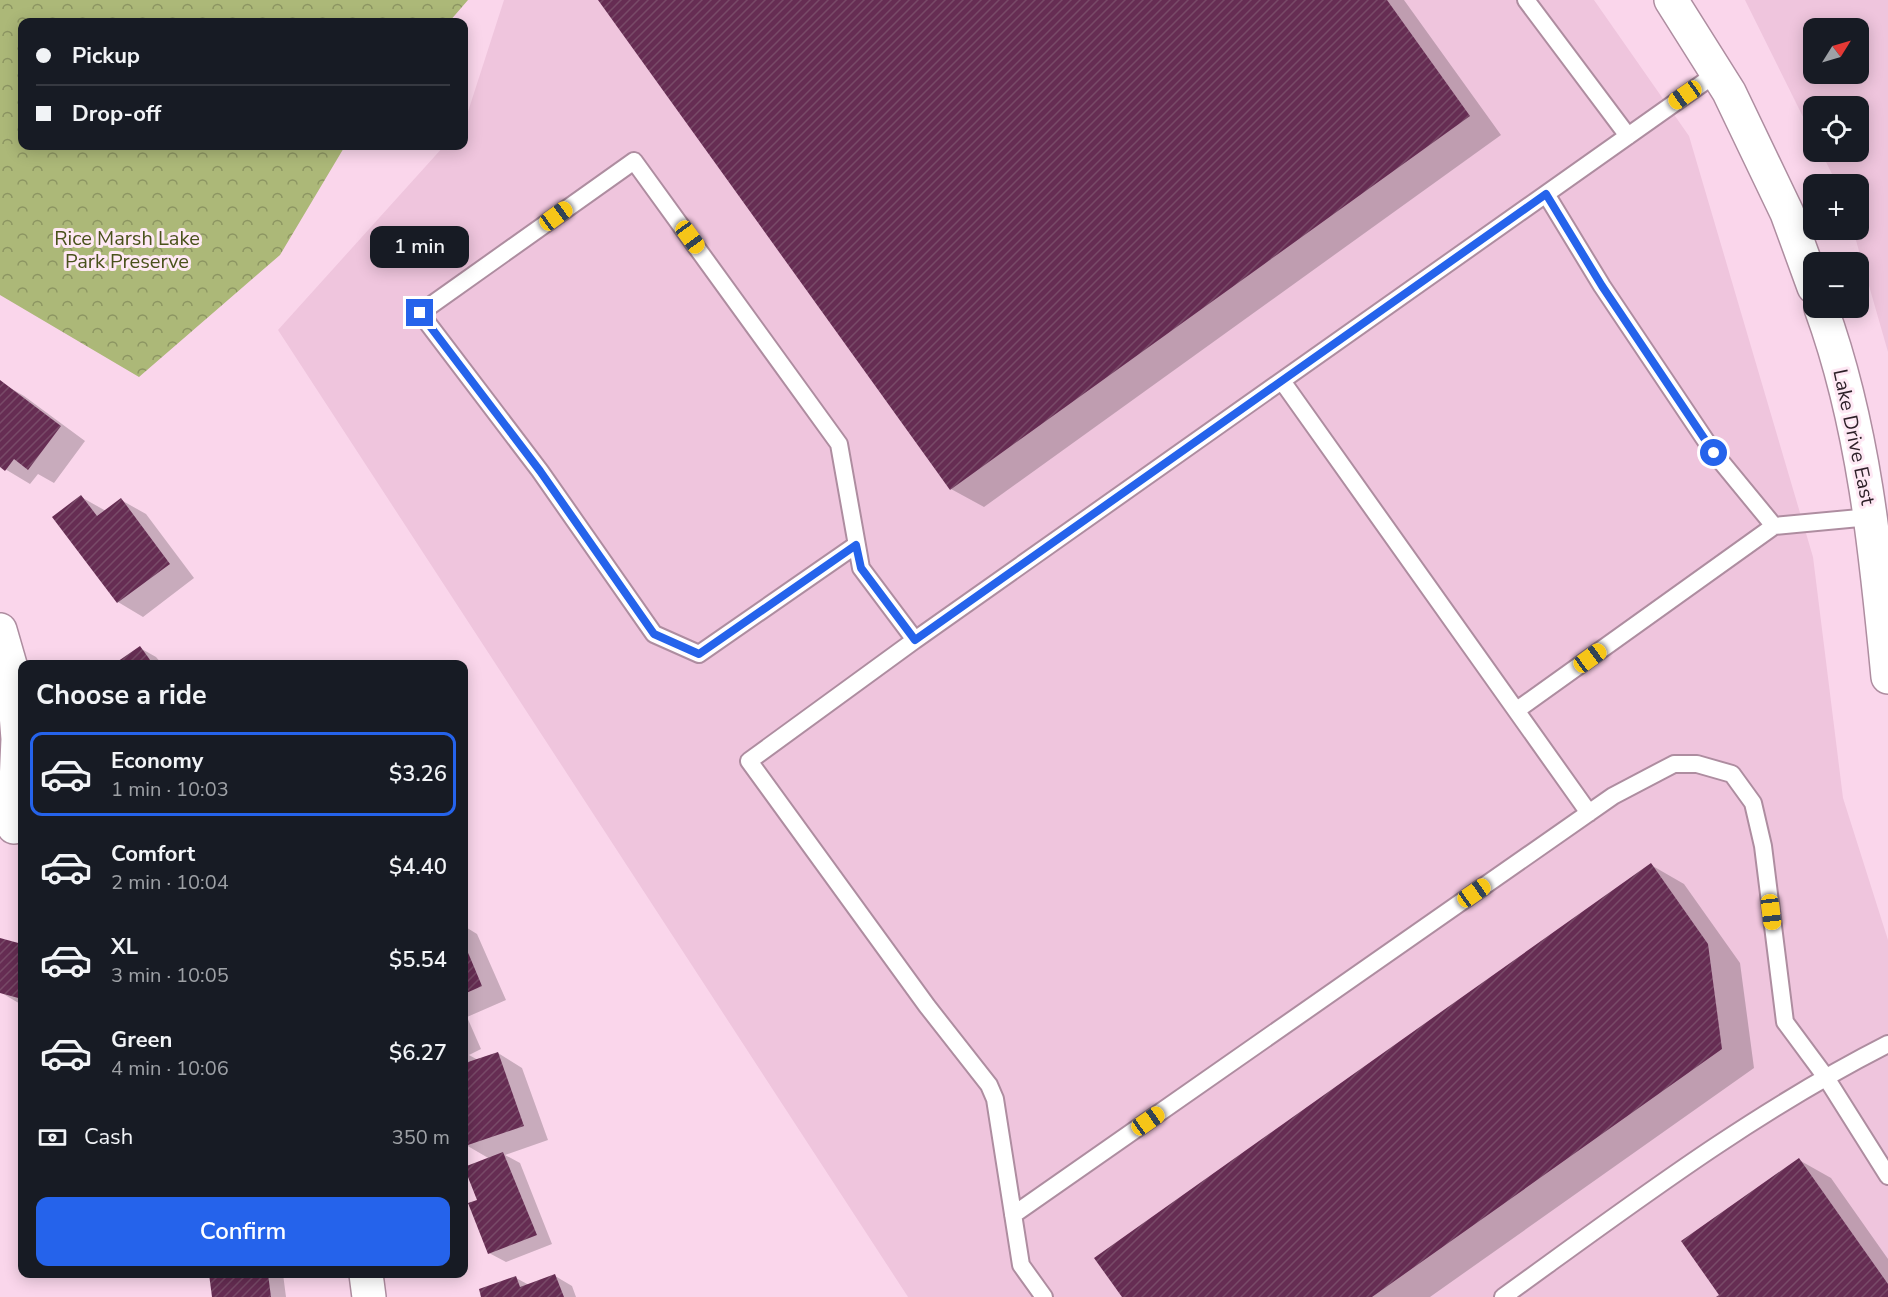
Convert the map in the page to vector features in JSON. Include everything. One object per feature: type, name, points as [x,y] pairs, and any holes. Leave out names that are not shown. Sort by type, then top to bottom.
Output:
[{"type":"street","points":[[1671,0],[1729,92],[1787,213],[1803,257]]},
{"type":"street","name":"Lake Drive East","points":[[1825,318],[1834,342],[1866,475],[1888,677]]},
{"type":"street","points":[[0,630],[13,675],[18,739],[12,828]]},
{"type":"street","points":[[367,1278],[369,1297]]},
{"type":"lane","points":[[1526,0],[1628,136]]},
{"type":"lane","points":[[1044,1297],[1021,1265],[995,1099],[989,1085],[927,1006],[749,761],[915,640],[1717,73]]},
{"type":"lane","points":[[856,545],[699,654],[654,634],[540,471],[420,313],[634,161],[839,444],[861,568],[915,640]]},
{"type":"lane","points":[[1546,194],[1602,286],[1714,453],[1774,526]]},
{"type":"lane","points":[[1282,381],[1590,813]]},
{"type":"lane","points":[[1517,710],[1774,526],[1870,517]]},
{"type":"lane","points":[[1013,1215],[1613,796],[1674,764],[1697,764],[1732,774],[1753,803],[1763,846],[1785,1022],[1825,1076],[1888,1176]]},
{"type":"lane","points":[[1503,1297],[1711,1147],[1825,1076],[1888,1044]]},
{"type":"shaded area","points":[[504,0],[1594,0],[1689,136],[1813,557],[1843,798],[1888,940],[1888,1297],[908,1297],[278,330],[440,150],[468,150],[468,112]]},
{"type":"shaded area","points":[[1745,0],[1888,0],[1888,352],[1869,286],[1869,252],[1859,252],[1856,240],[1869,240],[1869,174],[1832,174],[1826,162],[1869,162],[1869,96],[1803,96],[1803,117]]},
{"type":"green space","name":"Rice Marsh Lake Park Preserve","points":[[0,0],[468,0],[452,18],[18,18],[18,150],[343,150],[280,255],[139,377],[0,295]]},
{"type":"building","points":[[598,0],[1387,0],[1470,116],[950,490]]},
{"type":"building","points":[[0,380],[61,426],[28,470],[14,459],[5,471],[0,467]]},
{"type":"building","points":[[81,495],[97,516],[121,498],[170,564],[117,603],[52,517]]},
{"type":"building","points":[[140,646],[150,660],[120,660]]},
{"type":"building","points":[[1651,863],[1708,944],[1722,1049],[1372,1297],[1122,1297],[1094,1258]]},
{"type":"building","points":[[0,938],[18,943],[18,998],[0,993]]},
{"type":"building","points":[[468,953],[482,986],[468,992]]},
{"type":"building","points":[[498,1052],[524,1126],[468,1145],[468,1062]]},
{"type":"building","points":[[503,1152],[537,1235],[488,1254],[468,1203],[477,1200],[468,1177],[468,1165]]},
{"type":"building","points":[[1799,1158],[1888,1284],[1888,1297],[1716,1297],[1719,1295],[1681,1241]]},
{"type":"building","points":[[555,1274],[564,1297],[481,1297],[479,1289],[516,1276],[520,1287]]},
{"type":"building","points":[[210,1278],[269,1278],[271,1297],[212,1297]]},
{"type":"route","points":[[420,313],[540,471],[654,634],[699,654],[856,545],[861,568],[915,640],[1546,194],[1602,286],[1714,453]]}]
